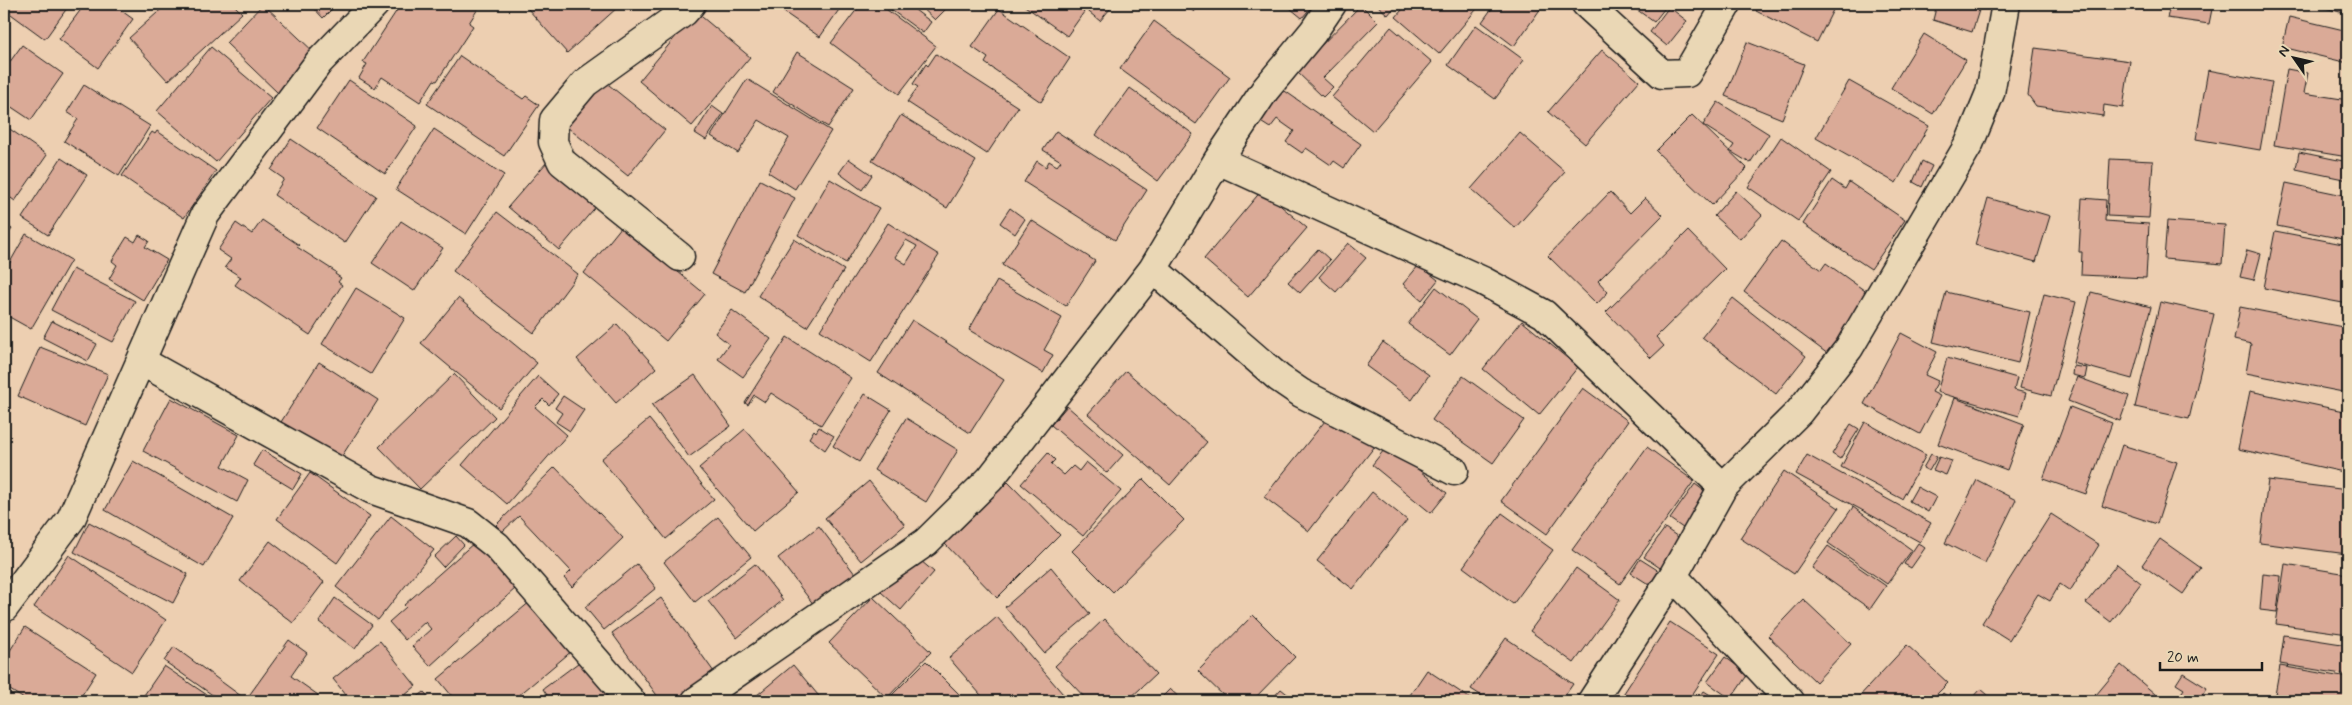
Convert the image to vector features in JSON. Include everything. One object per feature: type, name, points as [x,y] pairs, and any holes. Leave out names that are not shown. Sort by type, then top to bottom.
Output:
[{"type":"street","points":[[4,608],[71,519],[205,216],[318,62],[375,4]]},
{"type":"street","points":[[680,257],[562,162],[553,142],[554,120],[585,83],[684,12],[691,4]]},
{"type":"street","points":[[696,701],[926,542],[990,479],[1153,269],[1218,160],[1265,90],[1313,32],[1332,4]]},
{"type":"street","points":[[1586,4],[1662,74],[1687,73],[1727,4]]},
{"type":"street","points":[[1592,701],[1673,576],[1723,487],[1800,412],[1849,348],[1969,144],[1990,93],[2006,4]]},
{"type":"street","points":[[1218,160],[1483,281],[1544,314],[1723,487]]},
{"type":"street","points":[[1153,269],[1279,378],[1301,393],[1454,471]]},
{"type":"street","points":[[141,361],[371,489],[468,523],[497,546],[631,701]]},
{"type":"street","points":[[1673,576],[1790,701]]},
{"type":"building","points":[[4,4],[70,4],[45,39],[4,9]]},
{"type":"building","points":[[85,4],[112,4],[133,19],[98,68],[59,39]]},
{"type":"building","points":[[167,4],[233,4],[242,13],[168,81],[129,38]]},
{"type":"building","points":[[263,4],[316,54],[278,93],[226,43]]},
{"type":"building","points":[[310,4],[337,4],[323,18]]},
{"type":"building","points":[[401,4],[481,4],[469,23],[473,26],[437,81],[434,80],[420,102],[382,77],[375,88],[359,78],[367,64],[363,62]]},
{"type":"building","points":[[534,4],[616,4],[618,7],[567,53],[528,9]]},
{"type":"building","points":[[772,4],[843,4],[820,37]]},
{"type":"building","points":[[861,4],[879,4],[936,46],[899,94],[831,43]]},
{"type":"building","points":[[883,4],[907,4],[931,22],[923,33]]},
{"type":"building","points":[[918,4],[951,4],[935,20]]},
{"type":"building","points":[[1022,4],[1073,4],[1084,12],[1067,36]]},
{"type":"building","points":[[1079,4],[1114,4],[1100,21]]},
{"type":"building","points":[[1184,4],[1201,4],[1194,12]]},
{"type":"building","points":[[1285,4],[1314,4],[1302,18]]},
{"type":"building","points":[[1376,4],[1397,4],[1388,15]]},
{"type":"building","points":[[1407,4],[1481,4],[1439,54],[1396,17]]},
{"type":"building","points":[[1495,4],[1544,4],[1514,46],[1482,22]]},
{"type":"building","points":[[1629,4],[1668,4],[1654,22]]},
{"type":"building","points":[[1760,4],[1836,4],[1817,42],[1756,11]]},
{"type":"building","points":[[1937,4],[1981,4],[1972,32],[1933,20]]},
{"type":"building","points":[[2136,4],[2213,4],[2209,24],[2167,18],[2169,10]]},
{"type":"building","points":[[2309,4],[2348,4],[2348,14]]},
{"type":"building","points":[[1361,5],[1378,22],[1323,78],[1333,87],[1323,97],[1296,71]]},
{"type":"building","points":[[1669,7],[1687,21],[1667,46],[1650,32]]},
{"type":"building","points":[[999,9],[1070,58],[1041,102],[985,63],[988,58],[972,47]]},
{"type":"building","points":[[696,12],[750,57],[692,126],[639,81]]},
{"type":"building","points":[[2289,17],[2348,31],[2348,63],[2282,47]]},
{"type":"building","points":[[1154,21],[1230,77],[1196,124],[1120,69]]},
{"type":"building","points":[[1476,25],[1524,60],[1495,99],[1448,65]]},
{"type":"building","points":[[1391,27],[1432,62],[1373,131],[1332,97]]},
{"type":"building","points":[[1924,34],[1966,60],[1933,114],[1891,88]]},
{"type":"building","points":[[1747,42],[1804,64],[1782,119],[1725,96]]},
{"type":"building","points":[[22,45],[63,74],[31,120],[4,102],[4,70]]},
{"type":"building","points":[[211,47],[271,98],[216,162],[157,111]]},
{"type":"building","points":[[2035,48],[2130,61],[2123,108],[2104,105],[2103,116],[2036,106],[2028,95]]},
{"type":"building","points":[[1602,50],[1639,81],[1585,144],[1548,112]]},
{"type":"building","points":[[797,52],[854,88],[828,127],[773,92]]},
{"type":"building","points":[[936,54],[1018,107],[987,154],[907,102],[918,87],[913,84],[926,64],[928,66]]},
{"type":"building","points":[[460,56],[523,99],[526,96],[539,105],[504,156],[427,104]]},
{"type":"building","points":[[2287,69],[2308,73],[2304,93],[2348,100],[2348,157],[2274,145]]},
{"type":"building","points":[[2208,70],[2272,82],[2260,150],[2196,139]]},
{"type":"building","points":[[747,79],[831,131],[795,189],[768,172],[789,138],[759,120],[738,153],[711,136]]},
{"type":"building","points":[[349,80],[417,126],[385,174],[317,128]]},
{"type":"building","points":[[604,81],[665,130],[628,176],[567,127]]},
{"type":"building","points":[[1849,81],[1929,126],[1896,183],[1816,138]]},
{"type":"building","points":[[84,85],[150,126],[119,176],[64,141],[78,119],[67,112]]},
{"type":"building","points":[[1130,88],[1193,134],[1158,181],[1096,135]]},
{"type":"building","points":[[1282,89],[1361,144],[1344,168],[1334,161],[1331,165],[1306,148],[1302,153],[1286,142],[1294,131],[1277,119],[1270,128],[1259,121]]},
{"type":"building","points":[[1718,102],[1769,134],[1750,163],[1730,151],[1734,145],[1703,125]]},
{"type":"building","points":[[712,106],[723,114],[706,140],[695,133]]},
{"type":"building","points":[[901,115],[976,161],[947,208],[872,161]]},
{"type":"building","points":[[1692,115],[1747,168],[1712,205],[1656,151]]},
{"type":"building","points":[[4,125],[47,155],[15,201],[4,193]]},
{"type":"building","points":[[434,129],[504,175],[466,234],[396,189]]},
{"type":"building","points":[[157,131],[216,171],[184,218],[122,176],[152,132],[155,134]]},
{"type":"building","points":[[1056,131],[1147,190],[1115,240],[1024,182],[1037,161],[1046,167],[1049,161],[1057,166],[1061,161],[1043,150]]},
{"type":"building","points":[[1520,133],[1565,172],[1515,228],[1471,189]]},
{"type":"building","points":[[1781,137],[1831,172],[1798,221],[1748,187]]},
{"type":"building","points":[[291,139],[376,196],[345,243],[274,195],[284,179],[271,170]]},
{"type":"building","points":[[2299,152],[2348,162],[2348,180],[2296,169]]},
{"type":"building","points":[[61,158],[87,175],[48,235],[22,218]]},
{"type":"building","points":[[849,159],[872,175],[862,190],[839,173]]},
{"type":"building","points":[[2110,159],[2153,161],[2149,218],[2107,216]]},
{"type":"building","points":[[1922,161],[1932,166],[1922,187],[1913,182]]},
{"type":"building","points":[[547,162],[598,204],[559,250],[508,207]]},
{"type":"building","points":[[830,179],[879,208],[846,263],[798,235]]},
{"type":"building","points":[[760,180],[795,198],[745,292],[711,274]]},
{"type":"building","points":[[1832,180],[1845,189],[1849,182],[1905,220],[1871,269],[1803,224]]},
{"type":"building","points":[[2286,183],[2348,196],[2348,240],[2277,226]]},
{"type":"building","points":[[1262,190],[1307,228],[1248,297],[1204,259]]},
{"type":"building","points":[[1736,191],[1762,215],[1740,239],[1714,216]]},
{"type":"building","points":[[1610,192],[1630,213],[1645,198],[1663,215],[1598,281],[1608,292],[1597,304],[1548,256]]},
{"type":"building","points":[[1988,198],[2050,216],[2036,262],[1975,245]]},
{"type":"building","points":[[2082,198],[2106,200],[2105,221],[2149,224],[2146,278],[2081,275],[2082,252],[2079,252]]},
{"type":"building","points":[[1010,208],[1025,219],[1015,234],[1000,223]]},
{"type":"building","points":[[497,212],[578,274],[534,333],[453,271]]},
{"type":"building","points":[[262,220],[299,245],[297,247],[336,272],[335,274],[341,278],[338,282],[342,285],[310,335],[235,285],[241,277],[225,267],[231,259],[218,250],[236,223],[252,234]]},
{"type":"building","points":[[1031,220],[1095,261],[1066,306],[1002,265]]},
{"type":"building","points":[[401,221],[443,248],[414,291],[372,263]]},
{"type":"building","points":[[2167,221],[2225,225],[2222,264],[2164,259]]},
{"type":"building","points":[[4,223],[12,229],[4,240]]},
{"type":"building","points":[[888,223],[939,255],[871,362],[820,330]],"holes":[[[906,240],[917,246],[906,264],[895,257]]]},
{"type":"building","points":[[622,226],[705,294],[666,341],[584,273]]},
{"type":"building","points":[[1688,231],[1725,269],[1656,337],[1664,346],[1651,358],[1606,312]]},
{"type":"building","points":[[2275,231],[2348,245],[2348,304],[2264,288]]},
{"type":"building","points":[[26,234],[71,260],[31,329],[4,314],[4,273]]},
{"type":"building","points":[[139,235],[149,241],[145,247],[167,260],[143,300],[109,279],[117,265],[112,261],[127,237],[135,242]]},
{"type":"building","points":[[794,239],[844,270],[807,327],[758,296]]},
{"type":"building","points":[[1781,241],[1821,270],[1826,263],[1868,293],[1832,357],[1744,292]]},
{"type":"building","points":[[1348,243],[1366,258],[1336,292],[1319,277]]},
{"type":"building","points":[[1318,249],[1330,260],[1300,293],[1288,282]]},
{"type":"building","points":[[2247,250],[2261,254],[2254,280],[2240,277]]},
{"type":"building","points":[[1419,265],[1438,280],[1422,300],[1403,284]]},
{"type":"building","points":[[73,269],[135,301],[113,342],[51,310]]},
{"type":"building","points":[[997,281],[1062,318],[1044,350],[1053,355],[1043,373],[969,330]]},
{"type":"building","points":[[1436,287],[1477,319],[1450,355],[1408,324]]},
{"type":"building","points":[[356,288],[405,318],[371,374],[322,344]]},
{"type":"building","points":[[1946,292],[2030,312],[2018,363],[1933,342]]},
{"type":"building","points":[[2091,292],[2151,307],[2132,379],[2073,363]]},
{"type":"building","points":[[2044,294],[2076,302],[2051,396],[2020,388]]},
{"type":"building","points":[[458,298],[537,363],[499,408],[421,343]]},
{"type":"building","points":[[1733,298],[1806,356],[1776,394],[1702,337]]},
{"type":"building","points":[[2160,302],[2214,314],[2189,419],[2135,407]]},
{"type":"building","points":[[2240,307],[2348,328],[2348,393],[2246,373],[2251,344],[2234,340]]},
{"type":"building","points":[[732,310],[771,339],[743,377],[718,359],[729,344],[715,333]]},
{"type":"building","points":[[912,320],[1004,380],[970,433],[878,373]]},
{"type":"building","points":[[52,321],[97,344],[88,361],[43,338]]},
{"type":"building","points":[[1522,321],[1578,367],[1539,415],[1483,369]]},
{"type":"building","points":[[617,324],[656,368],[616,403],[577,359]]},
{"type":"building","points":[[1901,333],[1937,352],[1925,375],[1938,381],[1932,392],[1940,396],[1920,434],[1864,404]]},
{"type":"building","points":[[787,337],[851,378],[821,425],[771,393],[765,402],[754,395],[748,405],[745,403]]},
{"type":"building","points":[[1383,342],[1429,375],[1412,400],[1366,366]]},
{"type":"building","points":[[40,347],[108,374],[85,426],[18,396]]},
{"type":"building","points":[[1947,358],[2017,378],[2014,390],[2026,393],[2019,416],[1937,392]]},
{"type":"building","points":[[319,362],[378,400],[340,459],[281,422]]},
{"type":"building","points":[[2073,366],[2087,368],[2085,378],[2072,375]]},
{"type":"building","points":[[1126,371],[1207,442],[1170,485],[1088,414]]},
{"type":"building","points":[[454,374],[495,417],[420,489],[379,447]]},
{"type":"building","points":[[695,375],[731,426],[689,457],[652,405]]},
{"type":"building","points":[[538,376],[558,394],[549,405],[543,399],[535,407],[567,435],[507,504],[462,465]]},
{"type":"building","points":[[1463,376],[1524,420],[1493,463],[1432,420]]},
{"type":"building","points":[[2077,377],[2129,396],[2120,421],[2068,401]]},
{"type":"building","points":[[1583,388],[1628,421],[1547,534],[1501,501]]},
{"type":"building","points":[[2250,391],[2348,412],[2348,473],[2238,449]]},
{"type":"building","points":[[865,394],[891,410],[859,462],[833,446]]},
{"type":"building","points":[[563,396],[584,410],[570,431],[556,422],[562,413],[555,408]]},
{"type":"building","points":[[171,398],[239,435],[222,466],[248,480],[237,502],[143,451]]},
{"type":"building","points":[[1955,398],[2024,424],[2007,470],[1938,444]]},
{"type":"building","points":[[1067,406],[1123,455],[1107,473],[1051,425]]},
{"type":"building","points":[[2070,407],[2112,423],[2086,494],[2043,479]]},
{"type":"building","points":[[1329,416],[1375,446],[1309,531],[1264,497]]},
{"type":"building","points":[[906,418],[958,450],[926,502],[874,470]]},
{"type":"building","points":[[649,419],[714,499],[666,539],[601,459]]},
{"type":"building","points":[[1865,422],[1926,455],[1902,499],[1841,467]]},
{"type":"building","points":[[1851,424],[1859,429],[1840,459],[1832,454]]},
{"type":"building","points":[[819,427],[834,436],[825,450],[809,438],[814,430],[816,432]]},
{"type":"building","points":[[745,429],[799,492],[753,531],[699,468]]},
{"type":"building","points":[[1388,445],[1447,493],[1431,513],[1372,465]]},
{"type":"building","points":[[2122,445],[2177,462],[2157,524],[2102,506]]},
{"type":"building","points":[[1647,447],[1694,481],[1620,584],[1572,550]]},
{"type":"building","points":[[262,450],[302,474],[293,489],[253,465]]},
{"type":"building","points":[[1048,453],[1055,460],[1051,464],[1064,475],[1073,466],[1079,471],[1086,462],[1121,491],[1083,536],[1021,484]]},
{"type":"building","points":[[1931,454],[1937,457],[1929,471],[1923,468]]},
{"type":"building","points":[[1807,455],[1931,523],[1920,542],[1796,474]]},
{"type":"building","points":[[1939,457],[1952,461],[1946,475],[1933,470]]},
{"type":"building","points":[[133,461],[233,518],[204,567],[105,510]]},
{"type":"building","points":[[555,467],[623,538],[572,587],[564,578],[571,571],[519,516],[502,532],[496,525]]},
{"type":"building","points":[[1784,471],[1839,508],[1794,574],[1740,538]]},
{"type":"building","points":[[310,473],[370,516],[337,563],[277,519]]},
{"type":"building","points":[[1143,479],[1184,520],[1113,592],[1072,551]]},
{"type":"building","points":[[1977,480],[2016,500],[1985,563],[1945,543]]},
{"type":"building","points":[[2268,480],[2348,490],[2348,554],[2260,543]]},
{"type":"building","points":[[869,481],[905,525],[861,561],[825,518]]},
{"type":"building","points":[[1008,482],[1060,535],[997,598],[945,544]]},
{"type":"building","points":[[1695,484],[1715,499],[1690,533],[1670,519]]},
{"type":"building","points":[[1917,487],[1936,497],[1928,512],[1909,501]]},
{"type":"building","points":[[1372,492],[1407,520],[1353,589],[1317,561]]},
{"type":"building","points":[[1853,507],[1912,550],[1887,584],[1828,543]]},
{"type":"building","points":[[1502,513],[1553,550],[1513,604],[1463,567]]},
{"type":"building","points":[[2051,514],[2099,545],[2070,591],[2060,584],[2050,601],[2038,594],[2009,640],[1982,623]]},
{"type":"building","points":[[391,516],[434,550],[378,620],[336,587]]},
{"type":"building","points":[[718,517],[751,557],[695,602],[664,562]]},
{"type":"building","points":[[89,522],[188,574],[173,603],[74,552]]},
{"type":"building","points":[[819,526],[855,574],[814,605],[778,558]]},
{"type":"building","points":[[1665,528],[1684,541],[1663,570],[1644,557]]},
{"type":"building","points":[[456,536],[464,545],[443,567],[434,557]]},
{"type":"building","points":[[2160,539],[2201,568],[2183,594],[2142,565]]},
{"type":"building","points":[[270,541],[324,582],[293,623],[240,581]]},
{"type":"building","points":[[475,542],[516,588],[430,666],[412,646],[431,629],[425,622],[405,640],[389,622],[406,607],[404,605]]},
{"type":"building","points":[[1918,543],[1925,548],[1911,568],[1904,564]]},
{"type":"building","points":[[1828,546],[1886,586],[1870,609],[1812,568]]},
{"type":"building","points":[[69,555],[166,620],[132,672],[34,607]]},
{"type":"building","points":[[914,555],[934,572],[901,610],[881,592]]},
{"type":"building","points":[[1640,559],[1659,571],[1650,585],[1631,573]]},
{"type":"building","points":[[637,564],[656,588],[604,630],[585,607]]},
{"type":"building","points":[[755,564],[783,600],[737,638],[708,601]]},
{"type":"building","points":[[2117,564],[2141,583],[2111,622],[2086,603]]},
{"type":"building","points":[[2285,564],[2348,574],[2348,634],[2276,624]]},
{"type":"building","points":[[1051,567],[1090,614],[1044,653],[1005,607]]},
{"type":"building","points":[[1576,568],[1620,600],[1574,663],[1530,631]]},
{"type":"building","points":[[2263,574],[2281,576],[2277,612],[2260,610]]},
{"type":"building","points":[[873,597],[931,652],[887,698],[829,643]]},
{"type":"building","points":[[335,598],[372,625],[355,649],[319,622]]},
{"type":"building","points":[[661,598],[714,672],[674,701],[661,701],[612,633]]},
{"type":"building","points":[[1803,599],[1851,644],[1816,682],[1768,636]]},
{"type":"building","points":[[531,601],[573,650],[512,701],[456,701],[438,679]]},
{"type":"building","points":[[1253,615],[1295,657],[1252,701],[1229,701],[1198,671]]},
{"type":"building","points":[[997,617],[1069,701],[986,701],[949,658]]},
{"type":"building","points":[[1104,619],[1156,674],[1127,701],[1088,701],[1055,666]]},
{"type":"building","points":[[1670,622],[1719,654],[1688,701],[1630,701],[1622,696]]},
{"type":"building","points":[[25,627],[96,673],[78,701],[27,701],[4,686],[4,660]]},
{"type":"building","points":[[2284,635],[2348,645],[2348,675],[2280,664]]},
{"type":"building","points":[[1506,638],[1573,684],[1561,701],[1490,701],[1471,689]]},
{"type":"building","points":[[289,640],[307,653],[291,676],[318,695],[313,701],[245,701]]},
{"type":"building","points":[[380,641],[416,686],[398,701],[351,701],[333,679]]},
{"type":"building","points":[[1907,645],[1948,683],[1930,701],[1855,701]]},
{"type":"building","points":[[174,647],[241,696],[237,701],[221,701],[164,661]]},
{"type":"building","points":[[586,657],[618,701],[551,701],[543,689]]},
{"type":"building","points":[[1725,657],[1748,674],[1731,699],[1707,682]]},
{"type":"building","points":[[926,661],[966,701],[886,701]]},
{"type":"building","points":[[793,665],[823,701],[750,701]]},
{"type":"building","points":[[2121,665],[2162,700],[2091,701]]},
{"type":"building","points":[[164,666],[216,701],[140,701]]},
{"type":"building","points":[[2280,666],[2348,678],[2348,701],[2320,701],[2275,694]]},
{"type":"building","points":[[1427,670],[1474,701],[1406,701]]},
{"type":"building","points":[[2183,673],[2207,688],[2198,701],[2176,701],[2184,689],[2176,684]]},
{"type":"building","points":[[1170,689],[1183,701],[1158,701]]},
{"type":"building","points":[[1281,689],[1296,701],[1270,701]]},
{"type":"building","points":[[1981,689],[1995,701],[1970,701]]},
{"type":"building","points":[[1704,691],[1720,701],[1697,701]]},
{"type":"building","points":[[424,692],[432,701],[412,701]]},
{"type":"building","points":[[1943,693],[1953,701],[1936,701]]}]
